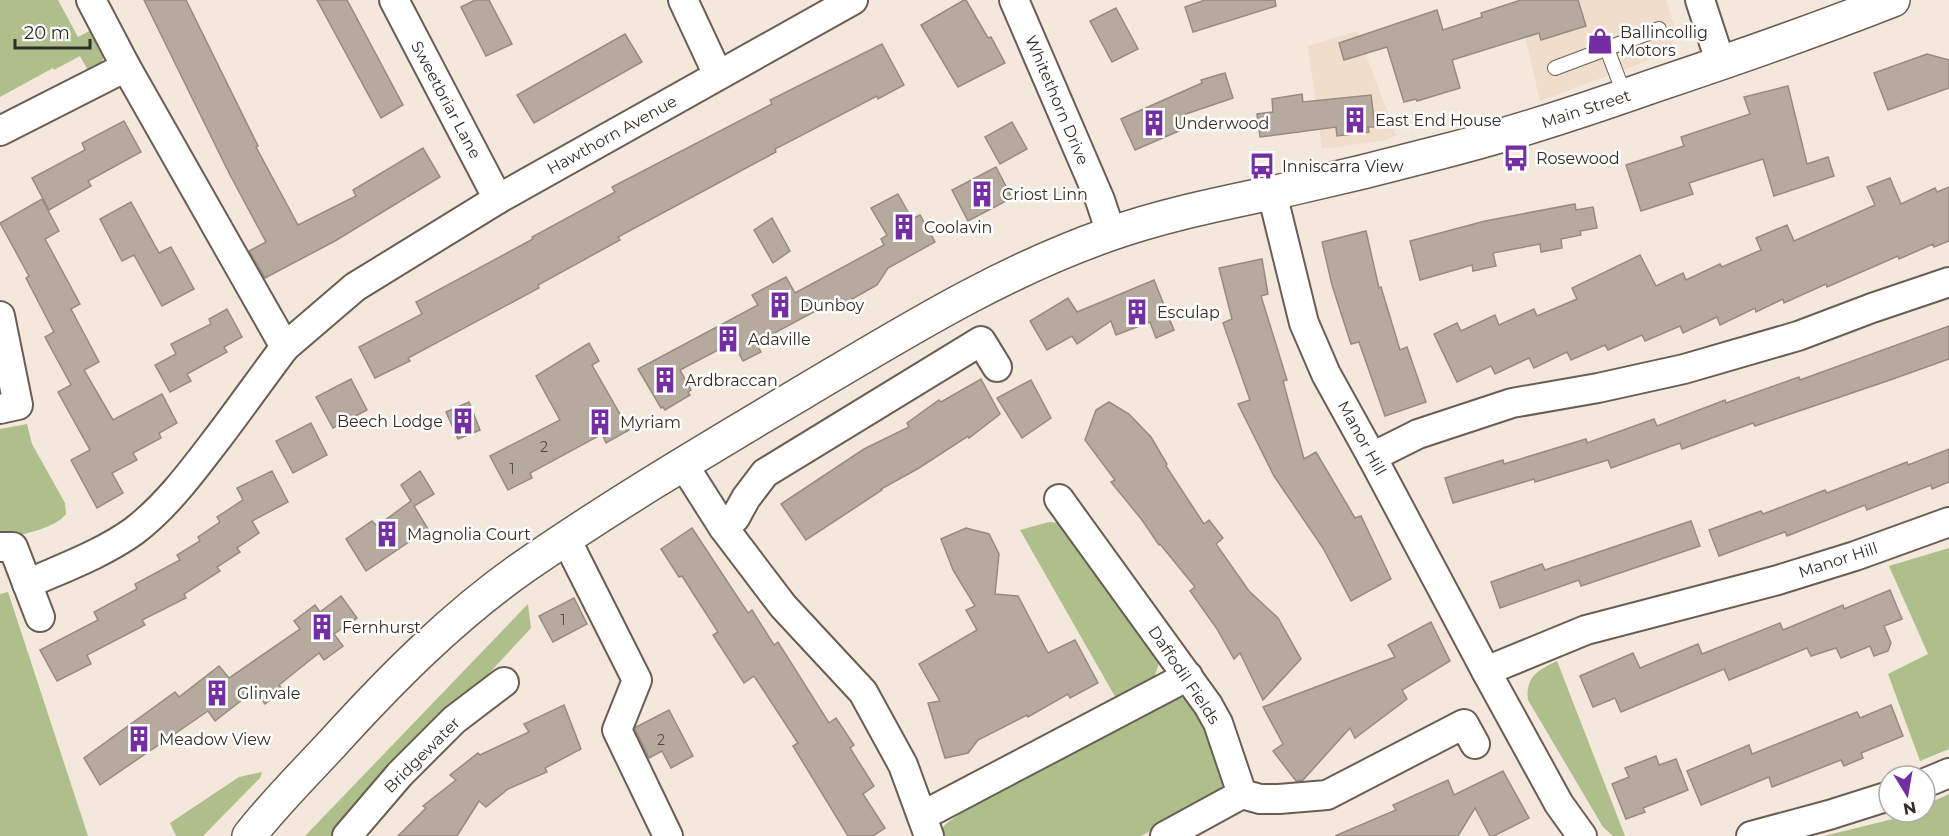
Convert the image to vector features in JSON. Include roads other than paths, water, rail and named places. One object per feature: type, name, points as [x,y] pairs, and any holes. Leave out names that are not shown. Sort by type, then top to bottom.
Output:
[{"type":"main road","name":"Main Street","points":[[249,836],[352,722],[410,662],[462,615],[522,568],[683,464],[959,300],[1051,256],[1111,233],[1191,210],[1330,180],[1501,136],[1722,64],[1893,0]]},
{"type":"street","points":[[91,0],[126,67],[285,347]]},
{"type":"street","name":"Sweetbriar Lane","points":[[394,0],[498,199]]},
{"type":"street","points":[[683,0],[718,75]]},
{"type":"street","name":"Hawthorn Avenue","points":[[27,584],[104,549],[151,516],[168,500],[199,463],[285,347],[342,297],[498,199],[853,0]]},
{"type":"street","name":"Whitethorn Drive","points":[[1014,0],[1100,200],[1111,233]]},
{"type":"street","points":[[1700,0],[1722,64]]},
{"type":"street","points":[[0,131],[126,67]]},
{"type":"street","name":"Manor Hill","points":[[1272,193],[1304,323],[1326,374],[1559,804],[1582,836]]},
{"type":"street","points":[[1372,457],[1418,434],[1512,403],[1598,388],[1684,369],[1798,336],[1949,282]]},
{"type":"street","points":[[0,316],[18,405],[0,409]]},
{"type":"street","points":[[723,527],[735,518],[746,498],[765,473],[981,341],[997,367]]},
{"type":"street","points":[[683,464],[723,527],[783,606],[863,692],[903,765],[926,826],[1188,676]]},
{"type":"street","name":"Daffodil Fields","points":[[1059,499],[1188,676],[1218,723],[1242,794]]},
{"type":"street","name":"Manor Hill","points":[[1486,671],[1586,630],[1778,580],[1855,556],[1949,522]]},
{"type":"street","points":[[566,539],[637,680],[617,730],[668,836]]},
{"type":"street","points":[[0,547],[13,547],[40,616]]},
{"type":"street","name":"Bridgewater","points":[[347,836],[400,774],[454,720],[504,682]]},
{"type":"street","points":[[1165,836],[1242,794],[1260,799],[1279,800],[1327,795],[1464,724],[1475,744]]},
{"type":"street","points":[[1751,836],[1877,800]]},
{"type":"lane","points":[[1555,68],[1659,29]]},
{"type":"lane","points":[[1607,49],[1624,96]]},
{"type":"place","name":"Ballincollig Motors","points":[[1600,41]]},
{"type":"place","name":"East End House","points":[[1355,120]]},
{"type":"place","name":"Underwood","points":[[1154,123]]},
{"type":"place","name":"Rosewood","points":[[1516,158]]},
{"type":"place","name":"Inniscarra View","points":[[1262,166]]},
{"type":"place","name":"Criost Linn","points":[[982,194]]},
{"type":"place","name":"Coolavin","points":[[904,227]]},
{"type":"place","name":"Dunboy","points":[[780,305]]},
{"type":"place","name":"Esculap","points":[[1137,312]]},
{"type":"place","name":"Adaville","points":[[728,339]]},
{"type":"place","name":"Ardbraccan","points":[[665,380]]},
{"type":"place","name":"Beech Lodge","points":[[463,421]]},
{"type":"place","name":"Myriam","points":[[600,422]]},
{"type":"place","name":"Magnolia Court","points":[[387,534]]},
{"type":"place","name":"Fernhurst","points":[[322,627]]},
{"type":"place","name":"Glinvale","points":[[217,693]]},
{"type":"place","name":"Meadow View","points":[[139,739]]}]
